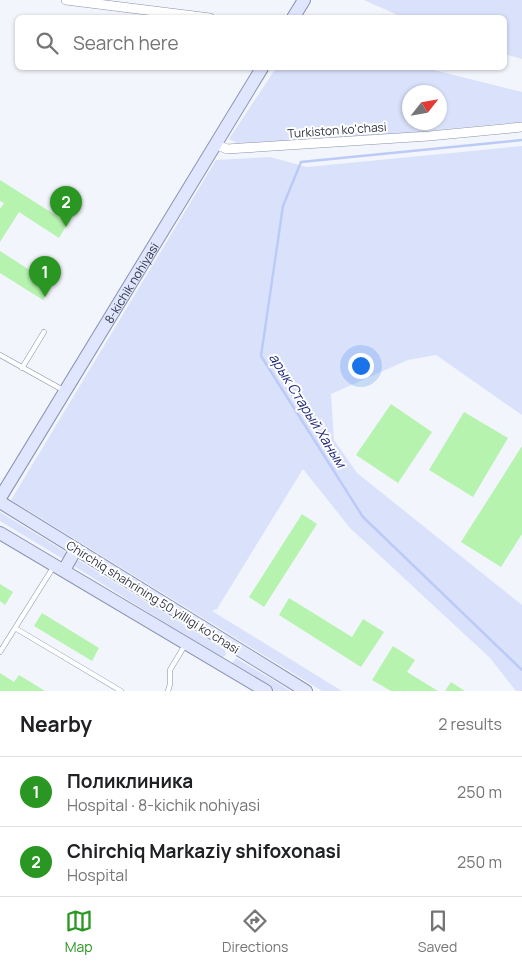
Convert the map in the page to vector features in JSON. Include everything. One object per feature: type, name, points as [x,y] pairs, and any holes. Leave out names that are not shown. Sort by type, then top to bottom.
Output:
[{"type":"main road","points":[[295,15],[304,0]]},
{"type":"main road","name":"8-kichik nohiyasi","points":[[0,498],[261,70]]},
{"type":"main road","name":"Chirchiq shahrining 50 yilligi koʻchasi","points":[[0,502],[306,691]]},
{"type":"main road","name":"Chirchiq shahrining 50 yilligi koʻchasi","points":[[0,532],[266,691]]},
{"type":"main road","points":[[59,568],[76,549]]},
{"type":"main road","points":[[225,666],[236,648]]},
{"type":"street","points":[[66,0],[186,15]]},
{"type":"street","name":"Turkiston ko‘chasi","points":[[214,144],[227,149],[314,145],[522,127]]},
{"type":"lane","points":[[22,368],[44,332]]},
{"type":"lane","points":[[0,356],[65,391]]},
{"type":"lane","points":[[0,652],[15,628],[59,568]]},
{"type":"lane","points":[[15,628],[121,691]]},
{"type":"lane","points":[[168,691],[170,670],[186,644]]},
{"type":"shaded area","points":[[364,0],[522,0],[522,59],[507,55],[507,15],[398,15]]},
{"type":"shaded area","points":[[275,70],[434,70],[522,92],[522,122],[447,129],[447,85],[402,85],[402,130],[436,130],[351,138],[237,143],[229,139]]},
{"type":"shaded area","points":[[522,146],[522,415],[436,355],[408,360],[331,394],[334,440],[357,473],[522,605],[522,691],[516,691],[490,658],[350,528],[303,469],[217,609],[212,611],[342,691],[322,691],[11,500],[216,160],[270,157],[307,167]]},
{"type":"shaded area","points":[[0,512],[66,552],[63,559],[0,521]]},
{"type":"shaded area","points":[[78,560],[225,650],[226,655],[221,658],[74,566]]},
{"type":"shaded area","points":[[236,658],[291,691],[275,691],[231,665]]},
{"type":"building","points":[[0,180],[68,223],[59,238],[19,212],[0,242],[0,209],[4,203],[0,201]]},
{"type":"building","points":[[0,251],[53,285],[43,300],[0,273]]},
{"type":"building","points":[[391,404],[432,432],[398,483],[356,455]]},
{"type":"building","points":[[464,412],[508,438],[473,497],[429,470]]},
{"type":"building","points":[[522,446],[522,534],[501,567],[461,542]]},
{"type":"building","points":[[302,514],[317,524],[264,607],[249,597]]},
{"type":"building","points":[[0,584],[13,592],[5,605],[0,601]]},
{"type":"building","points":[[289,598],[352,637],[363,619],[384,632],[361,667],[279,615]]},
{"type":"building","points":[[42,613],[99,648],[92,661],[34,626]]},
{"type":"building","points":[[393,646],[415,660],[407,672],[438,691],[391,691],[372,680]]},
{"type":"building","points":[[0,673],[14,682],[19,675],[45,691],[0,691]]},
{"type":"building","points":[[451,682],[465,691],[445,691]]},
{"type":"waterway","name":"арык Старый Ханым","points":[[522,140],[301,162],[283,206],[261,356],[363,517],[522,670]]},
{"type":"place","name":"Chirchiq Markaziy shifoxonasi","points":[[66,227]]},
{"type":"place","name":"Поликлиника","points":[[45,297]]}]
